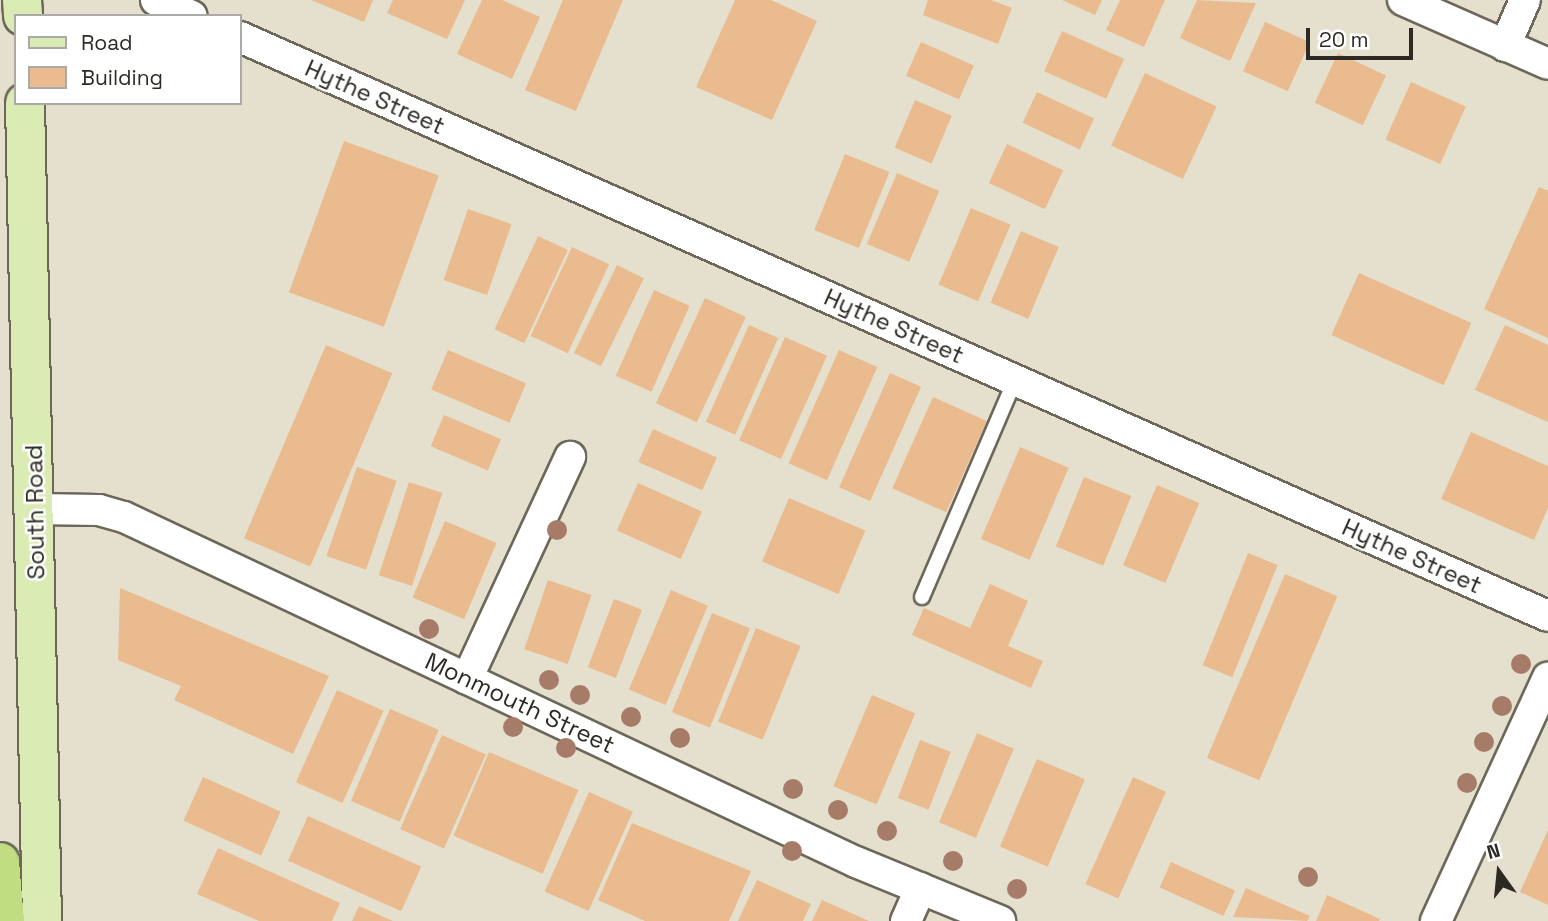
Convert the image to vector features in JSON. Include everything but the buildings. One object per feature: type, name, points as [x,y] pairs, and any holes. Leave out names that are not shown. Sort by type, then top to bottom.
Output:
[{"type":"highway","points":[[0,862],[5,921]]},
{"type":"main road","name":"South Road","points":[[25,105],[42,921]]},
{"type":"street","points":[[156,0],[188,14]]},
{"type":"street","points":[[1403,0],[1548,64]]},
{"type":"street","points":[[1506,46],[1525,0]]},
{"type":"street","name":"Hythe Street","points":[[242,38],[1548,616]]},
{"type":"street","points":[[467,679],[570,457]]},
{"type":"street","name":"Monmouth Street","points":[[35,509],[88,509],[124,517],[467,679],[921,888],[1000,921]]},
{"type":"street","points":[[1436,921],[1548,677]]},
{"type":"street","points":[[906,921],[921,888]]},
{"type":"lane","points":[[922,597],[1015,380]]}]
